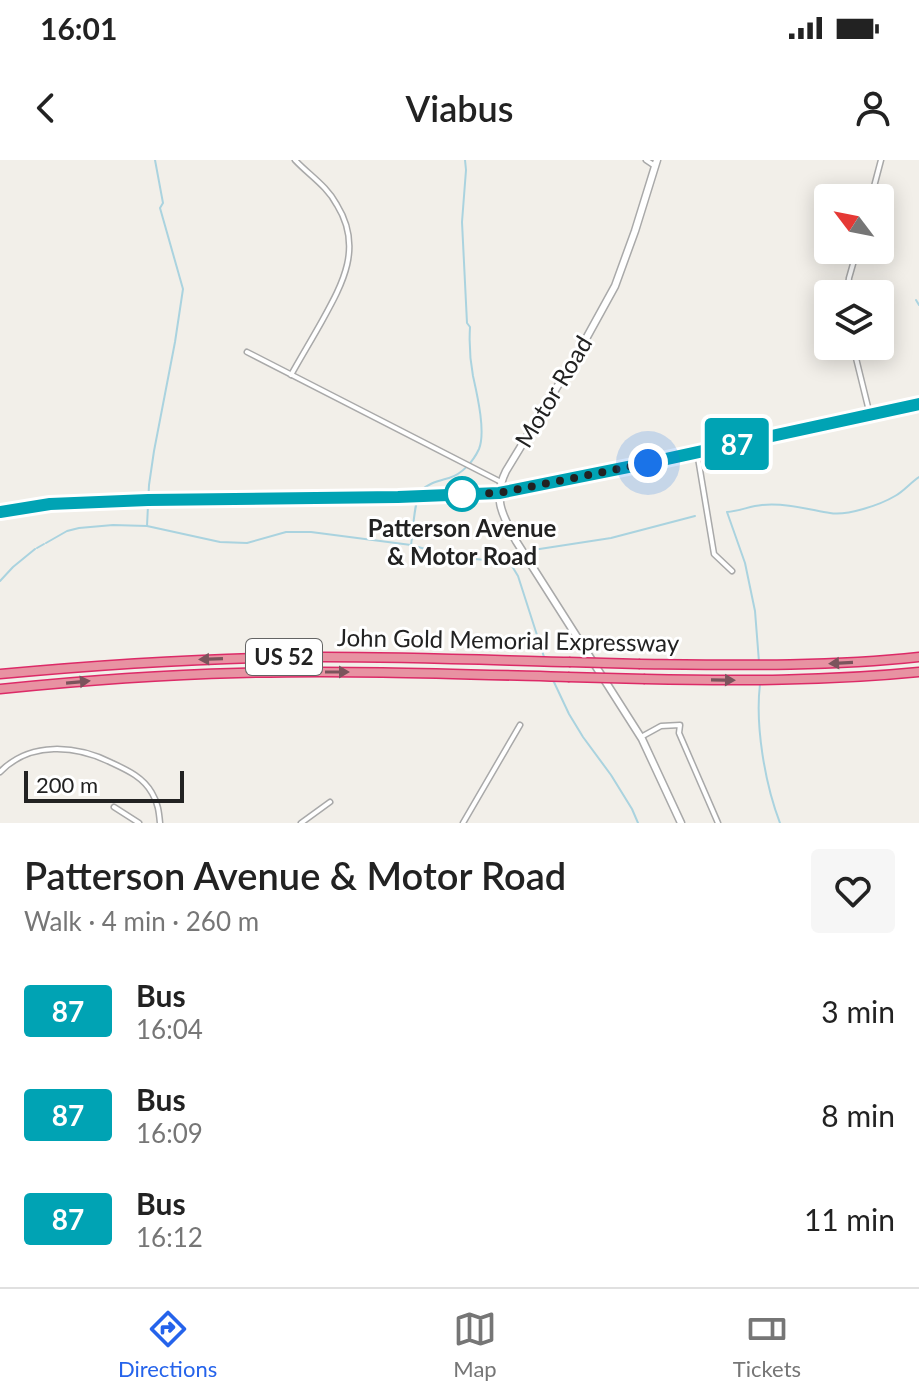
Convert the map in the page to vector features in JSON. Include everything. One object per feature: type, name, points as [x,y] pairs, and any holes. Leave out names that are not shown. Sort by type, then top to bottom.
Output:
[{"type":"highway","name":"John Gold Memorial Expressway","points":[[0,674],[214,659],[327,657],[781,666],[919,657]]},
{"type":"highway","name":"John Gold Memorial Expressway","points":[[0,689],[236,673],[790,681],[919,672]]},
{"type":"main road","points":[[0,512],[50,504],[148,500],[499,493],[919,404]]},
{"type":"street","points":[[291,375],[338,292],[349,260],[347,228],[337,203],[322,184],[295,160]]},
{"type":"street","points":[[646,160],[656,163]]},
{"type":"street","points":[[875,184],[881,160]]},
{"type":"street","name":"Motor Road","points":[[656,163],[615,286],[501,482],[499,493],[502,513],[516,541],[651,754],[681,823]]},
{"type":"street","points":[[247,352],[501,482]]},
{"type":"street","points":[[856,360],[870,415]]},
{"type":"street","points":[[697,452],[714,554],[732,571]]},
{"type":"street","points":[[463,823],[520,725]]},
{"type":"street","points":[[641,737],[661,726],[680,725],[679,734],[718,823]]},
{"type":"street","points":[[0,772],[28,752],[47,749],[99,756],[143,781],[159,807],[160,823]]},
{"type":"street","points":[[301,823],[330,802]]},
{"type":"street","points":[[114,807],[139,823]]},
{"type":"waterway","points":[[147,526],[154,451],[183,289],[160,208],[163,203],[155,160]]},
{"type":"waterway","points":[[411,545],[415,508],[421,491],[463,470],[474,458],[481,442],[480,413],[471,364],[470,327],[467,323],[462,222],[465,160]]},
{"type":"waterway","points":[[916,300],[919,305]]},
{"type":"waterway","points":[[759,662],[755,611],[745,563],[727,512],[771,505],[837,514],[854,511],[889,499],[919,477]]},
{"type":"waterway","points":[[533,550],[611,538],[695,516]]},
{"type":"waterway","points":[[46,543],[79,528],[147,526],[220,542],[247,543],[286,532],[311,532],[411,545],[464,558],[507,558],[518,576],[545,660]]},
{"type":"waterway","points":[[37,548],[44,544]]},
{"type":"waterway","points":[[0,581],[35,549]]},
{"type":"waterway","points":[[553,680],[569,714],[611,775],[638,823]]},
{"type":"waterway","points":[[760,684],[762,755],[780,823]]},
{"type":"bus line","name":"87","points":[[0,512],[50,504],[148,500],[499,493],[919,404]]},
{"type":"place","name":"Patterson Avenue & Motor Road","points":[[462,494]]},
{"type":"route","points":[[462,494],[454,494],[499,493],[648,463]]}]
